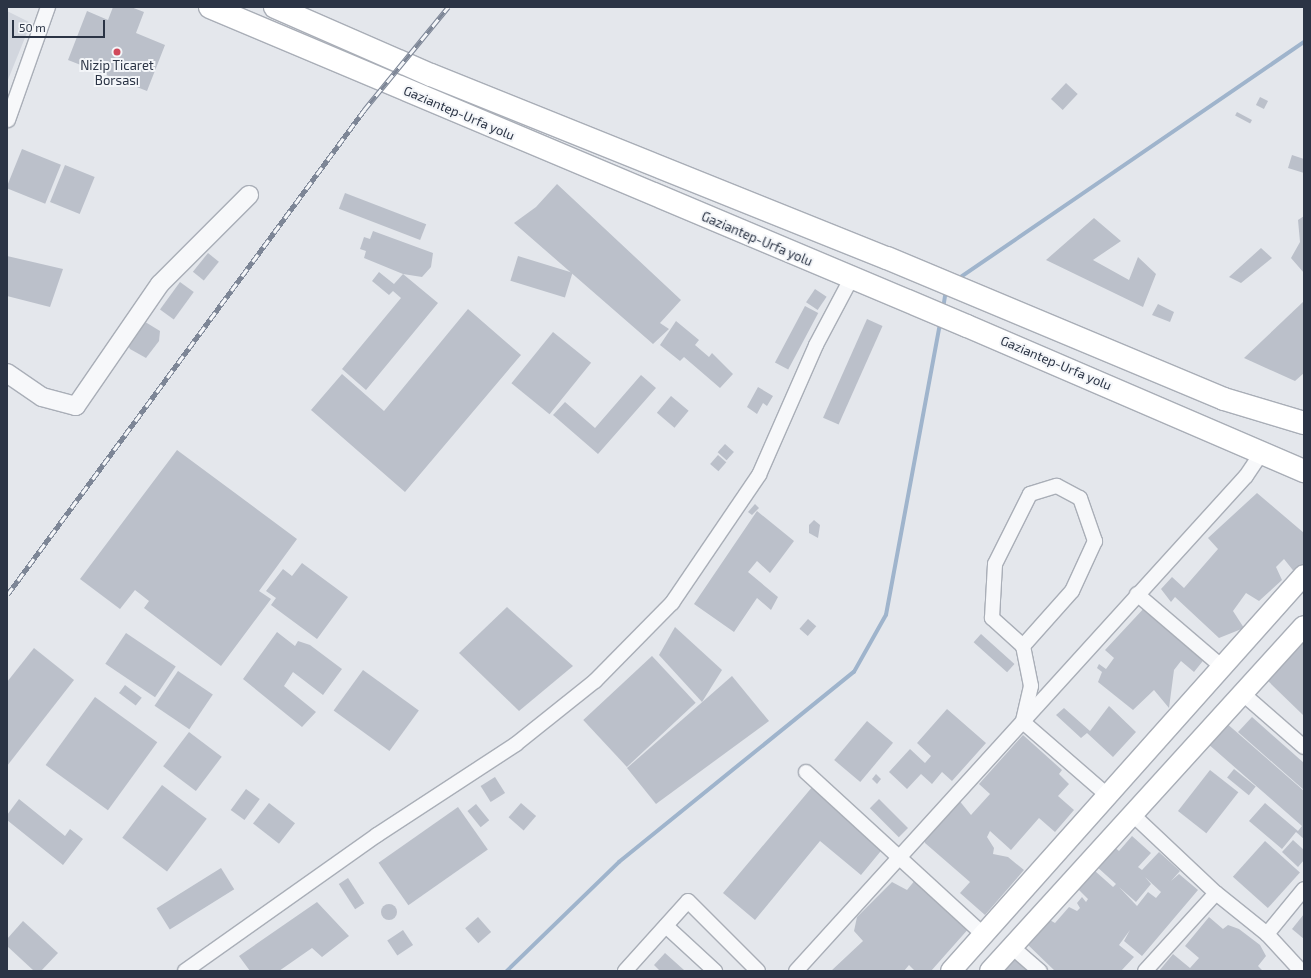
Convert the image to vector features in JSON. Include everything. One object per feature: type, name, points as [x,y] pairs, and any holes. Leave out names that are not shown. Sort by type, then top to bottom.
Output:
[{"type":"highway","name":"Gaziantep-Urfa yolu","points":[[210,7],[910,304],[968,326],[1270,455],[1304,471]]},
{"type":"highway","name":"Gaziantep-Urfa yolu","points":[[275,7],[431,75],[917,271],[978,298],[1224,399],[1304,423]]},
{"type":"main road","points":[[1270,455],[1304,478]]},
{"type":"main road","points":[[951,971],[1221,666],[1304,576]]},
{"type":"main road","points":[[990,971],[1131,813],[1304,626]]},
{"type":"street","points":[[8,120],[48,7]]},
{"type":"street","points":[[7,373],[42,397],[76,406],[160,284],[249,195]]},
{"type":"street","points":[[185,971],[377,835],[516,744],[595,681],[672,603],[759,475],[816,345],[851,279]]},
{"type":"street","points":[[796,971],[1023,722],[1137,594],[1246,476],[1270,455]]},
{"type":"street","points":[[1023,646],[1072,591],[1095,541],[1080,498],[1057,486],[1030,494],[995,564],[992,618],[1023,646],[1031,686],[1023,722]]},
{"type":"street","points":[[1137,594],[1221,666]]},
{"type":"street","points":[[1242,693],[1304,747]]},
{"type":"street","points":[[1023,722],[1107,795]]},
{"type":"street","points":[[806,772],[984,935]]},
{"type":"street","points":[[1131,813],[1216,893],[1267,934],[1300,971]]},
{"type":"street","points":[[1267,934],[1304,888]]},
{"type":"street","points":[[1145,971],[1216,893]]},
{"type":"street","points":[[625,971],[688,901],[758,971]]},
{"type":"street","points":[[666,926],[715,971]]},
{"type":"street","points":[[1012,946],[1040,971]]},
{"type":"shaded area","points":[[7,11],[31,23],[7,82]]},
{"type":"building","name":"Nizip Ticaret Borsası","points":[[113,7],[131,7],[144,12],[136,33],[165,45],[147,91],[68,60],[87,11],[108,20]]},
{"type":"building","points":[[1066,83],[1078,94],[1063,110],[1051,99]]},
{"type":"building","points":[[1260,97],[1268,101],[1264,109],[1256,105]]},
{"type":"building","points":[[1237,112],[1252,120],[1250,124],[1235,116]]},
{"type":"building","points":[[22,149],[61,165],[45,204],[7,188]]},
{"type":"building","points":[[1292,155],[1304,159],[1304,173],[1288,168]]},
{"type":"building","points":[[65,165],[95,177],[80,214],[50,202]]},
{"type":"building","points":[[557,184],[681,300],[660,323],[669,329],[653,344],[514,223],[536,207]]},
{"type":"building","points":[[345,193],[426,224],[420,240],[339,209]]},
{"type":"building","points":[[1304,216],[1304,273],[1291,258],[1300,242],[1298,220]]},
{"type":"building","points":[[1094,218],[1121,241],[1093,260],[1129,280],[1138,257],[1156,274],[1143,307],[1046,260]]},
{"type":"building","points":[[373,231],[433,253],[431,267],[422,277],[403,274],[364,258],[366,251],[360,249],[364,237],[370,239]]},
{"type":"building","points":[[1261,248],[1272,258],[1241,283],[1229,277]]},
{"type":"building","points":[[208,253],[219,262],[204,280],[193,272]]},
{"type":"building","points":[[7,256],[63,269],[50,307],[7,296]]},
{"type":"building","points":[[518,256],[573,273],[565,298],[510,281]]},
{"type":"building","points":[[379,272],[394,284],[403,274],[438,303],[366,390],[342,369],[401,298],[393,291],[389,295],[372,281]]},
{"type":"building","points":[[180,282],[194,292],[174,319],[160,310]]},
{"type":"building","points":[[815,289],[827,297],[818,310],[806,302]]},
{"type":"building","points":[[1304,301],[1304,373],[1295,381],[1244,358]]},
{"type":"building","points":[[1158,304],[1174,312],[1170,322],[1152,315]]},
{"type":"building","points":[[805,306],[818,313],[788,370],[775,363]]},
{"type":"building","points":[[468,309],[521,355],[405,492],[311,410],[342,374],[384,411]]},
{"type":"building","points":[[867,319],[883,326],[839,425],[823,418]]},
{"type":"building","points":[[142,320],[160,331],[159,341],[146,358],[130,349],[126,341]]},
{"type":"building","points":[[676,321],[699,340],[695,345],[709,357],[712,353],[733,374],[720,388],[684,357],[680,361],[660,345]]},
{"type":"building","points":[[553,332],[591,363],[550,414],[511,383]]},
{"type":"building","points":[[641,375],[656,388],[598,454],[553,415],[565,402],[595,428]]},
{"type":"building","points":[[758,387],[773,396],[767,406],[763,403],[757,414],[747,407]]},
{"type":"building","points":[[671,396],[689,411],[674,428],[657,413]]},
{"type":"building","points":[[725,444],[734,452],[727,460],[718,452]]},
{"type":"building","points":[[177,450],[297,539],[259,591],[271,599],[221,666],[144,608],[149,601],[135,590],[120,609],[80,579]]},
{"type":"building","points":[[718,455],[726,462],[718,471],[710,464]]},
{"type":"building","points":[[1257,493],[1304,533],[1304,562],[1296,574],[1284,559],[1276,567],[1282,580],[1259,601],[1246,593],[1233,611],[1244,628],[1219,638],[1175,597],[1171,602],[1161,589],[1172,577],[1184,588],[1218,549],[1208,538]]},
{"type":"building","points":[[755,504],[759,508],[752,515],[748,512]]},
{"type":"building","points":[[757,511],[794,541],[770,573],[757,561],[748,572],[778,597],[771,610],[757,598],[734,632],[694,604]]},
{"type":"building","points":[[814,520],[820,525],[818,538],[809,533],[809,525]]},
{"type":"building","points":[[302,563],[348,597],[317,639],[271,605],[276,598],[266,591],[283,569],[292,576]]},
{"type":"building","points":[[1146,606],[1206,657],[1194,672],[1181,661],[1174,670],[1169,708],[1154,690],[1133,710],[1098,682],[1102,672],[1097,668],[1099,664],[1106,669],[1114,658],[1105,650]]},
{"type":"building","points":[[507,607],[573,666],[519,711],[459,653]]},
{"type":"building","points":[[808,619],[816,626],[808,636],[799,629]]},
{"type":"building","points":[[675,627],[722,670],[702,702],[659,655]]},
{"type":"building","points":[[277,632],[295,646],[298,641],[310,645],[342,669],[323,695],[293,672],[284,686],[316,712],[302,727],[243,679]]},
{"type":"building","points":[[126,633],[176,667],[155,697],[105,664]]},
{"type":"building","points":[[981,634],[1014,664],[1007,672],[974,642]]},
{"type":"building","points":[[1304,640],[1304,716],[1266,679]]},
{"type":"building","points":[[34,648],[74,680],[7,766],[7,682]]},
{"type":"building","points":[[652,656],[696,703],[627,767],[583,720]]},
{"type":"building","points":[[363,670],[419,711],[389,751],[334,710]]},
{"type":"building","points":[[178,671],[213,694],[189,729],[155,706]]},
{"type":"building","points":[[732,676],[769,721],[656,804],[627,768]]},
{"type":"building","points":[[125,685],[142,698],[136,706],[119,693]]},
{"type":"building","points":[[95,697],[157,742],[108,810],[46,765]]},
{"type":"building","points":[[1109,706],[1136,732],[1113,757],[1087,733],[1081,738],[1056,715],[1064,708],[1090,731]]},
{"type":"building","points":[[947,709],[986,743],[952,781],[942,772],[932,784],[921,774],[907,789],[889,772],[910,749],[925,763],[931,756],[917,743]]},
{"type":"building","points":[[1252,717],[1304,763],[1304,790],[1238,732]]},
{"type":"building","points":[[867,721],[893,743],[860,782],[834,760]]},
{"type":"building","points":[[1225,722],[1304,791],[1304,839],[1296,832],[1282,849],[1249,821],[1265,803],[1298,831],[1302,826],[1207,743]]},
{"type":"building","points":[[189,732],[222,757],[196,791],[163,766]]},
{"type":"building","points":[[1023,735],[1062,770],[1059,774],[1069,784],[1058,796],[1074,810],[1055,832],[1039,818],[1011,850],[990,831],[987,837],[994,848],[993,854],[1008,857],[1024,870],[985,915],[960,893],[970,882],[925,843],[924,835],[958,799],[971,815],[990,794],[979,784]]},
{"type":"building","points":[[1234,769],[1256,787],[1249,795],[1227,778]]},
{"type":"building","points":[[1210,770],[1238,792],[1206,833],[1178,811]]},
{"type":"building","points":[[876,774],[881,779],[877,784],[872,779]]},
{"type":"building","points":[[495,777],[505,793],[491,802],[481,786]]},
{"type":"building","points":[[162,785],[207,819],[167,871],[122,838]]},
{"type":"building","points":[[813,786],[885,846],[861,875],[820,841],[755,920],[723,893]]},
{"type":"building","points":[[246,789],[260,799],[244,820],[231,810]]},
{"type":"building","points":[[19,799],[65,836],[70,829],[83,839],[63,865],[7,820],[7,815]]},
{"type":"building","points":[[879,799],[908,828],[899,837],[870,808]]},
{"type":"building","points":[[269,803],[295,823],[279,844],[253,823]]},
{"type":"building","points":[[521,803],[536,816],[524,830],[509,817]]},
{"type":"building","points":[[476,804],[489,820],[481,827],[467,811]]},
{"type":"building","points":[[458,807],[488,850],[408,905],[379,863]]},
{"type":"building","points":[[1132,836],[1151,853],[1138,867],[1142,870],[1159,852],[1180,871],[1171,881],[1179,874],[1198,890],[1142,956],[1124,941],[1130,930],[1119,945],[1134,957],[1121,971],[1055,971],[1025,942],[1048,919],[1055,923],[1069,907],[1077,911],[1080,908],[1077,903],[1082,897],[1086,902],[1088,899],[1078,889],[1095,871],[1113,887],[1116,884],[1096,866],[1113,846],[1119,851]],"holes":[[[1145,877],[1161,892],[1156,898],[1148,892],[1137,906],[1119,887],[1136,902],[1151,884]]]},
{"type":"building","points":[[1293,840],[1304,850],[1304,860],[1298,867],[1282,852]]},
{"type":"building","points":[[1265,841],[1300,872],[1268,908],[1233,877]]},
{"type":"building","points":[[221,868],[234,889],[170,929],[157,908]]},
{"type":"building","points":[[348,878],[364,903],[355,909],[339,884]]},
{"type":"building","points":[[916,879],[970,927],[931,971],[915,971],[909,965],[904,971],[831,971],[863,941],[854,931],[857,917],[892,882],[907,890]]},
{"type":"building","points":[[317,902],[349,936],[322,957],[312,948],[279,971],[250,971],[239,956]]},
{"type":"building","points":[[389,904],[396,909],[397,912],[392,919],[389,920],[382,915],[381,912],[386,905]]},
{"type":"building","points":[[1304,914],[1304,939],[1292,929]]},
{"type":"building","points":[[478,917],[491,932],[478,943],[465,928]]},
{"type":"building","points":[[1209,917],[1223,929],[1228,925],[1239,929],[1260,945],[1266,956],[1258,966],[1263,971],[1159,971],[1173,954],[1190,968],[1199,958],[1185,946]]},
{"type":"building","points":[[23,921],[58,953],[41,971],[34,971],[7,946],[7,939]]},
{"type":"building","points":[[403,930],[413,945],[397,956],[387,941]]},
{"type":"building","points":[[665,953],[684,970],[660,971],[654,965]]},
{"type":"building","points":[[1015,957],[1031,971],[1003,971]]},
{"type":"waterway","points":[[958,279],[1304,42]]},
{"type":"waterway","points":[[943,309],[946,291]]},
{"type":"waterway","points":[[507,971],[619,862],[854,672],[886,615],[940,323]]},
{"type":"railway","points":[[7,595],[364,110],[448,7]]},
{"type":"place","name":"Nizip Ticaret Borsası","points":[[117,52]]}]
